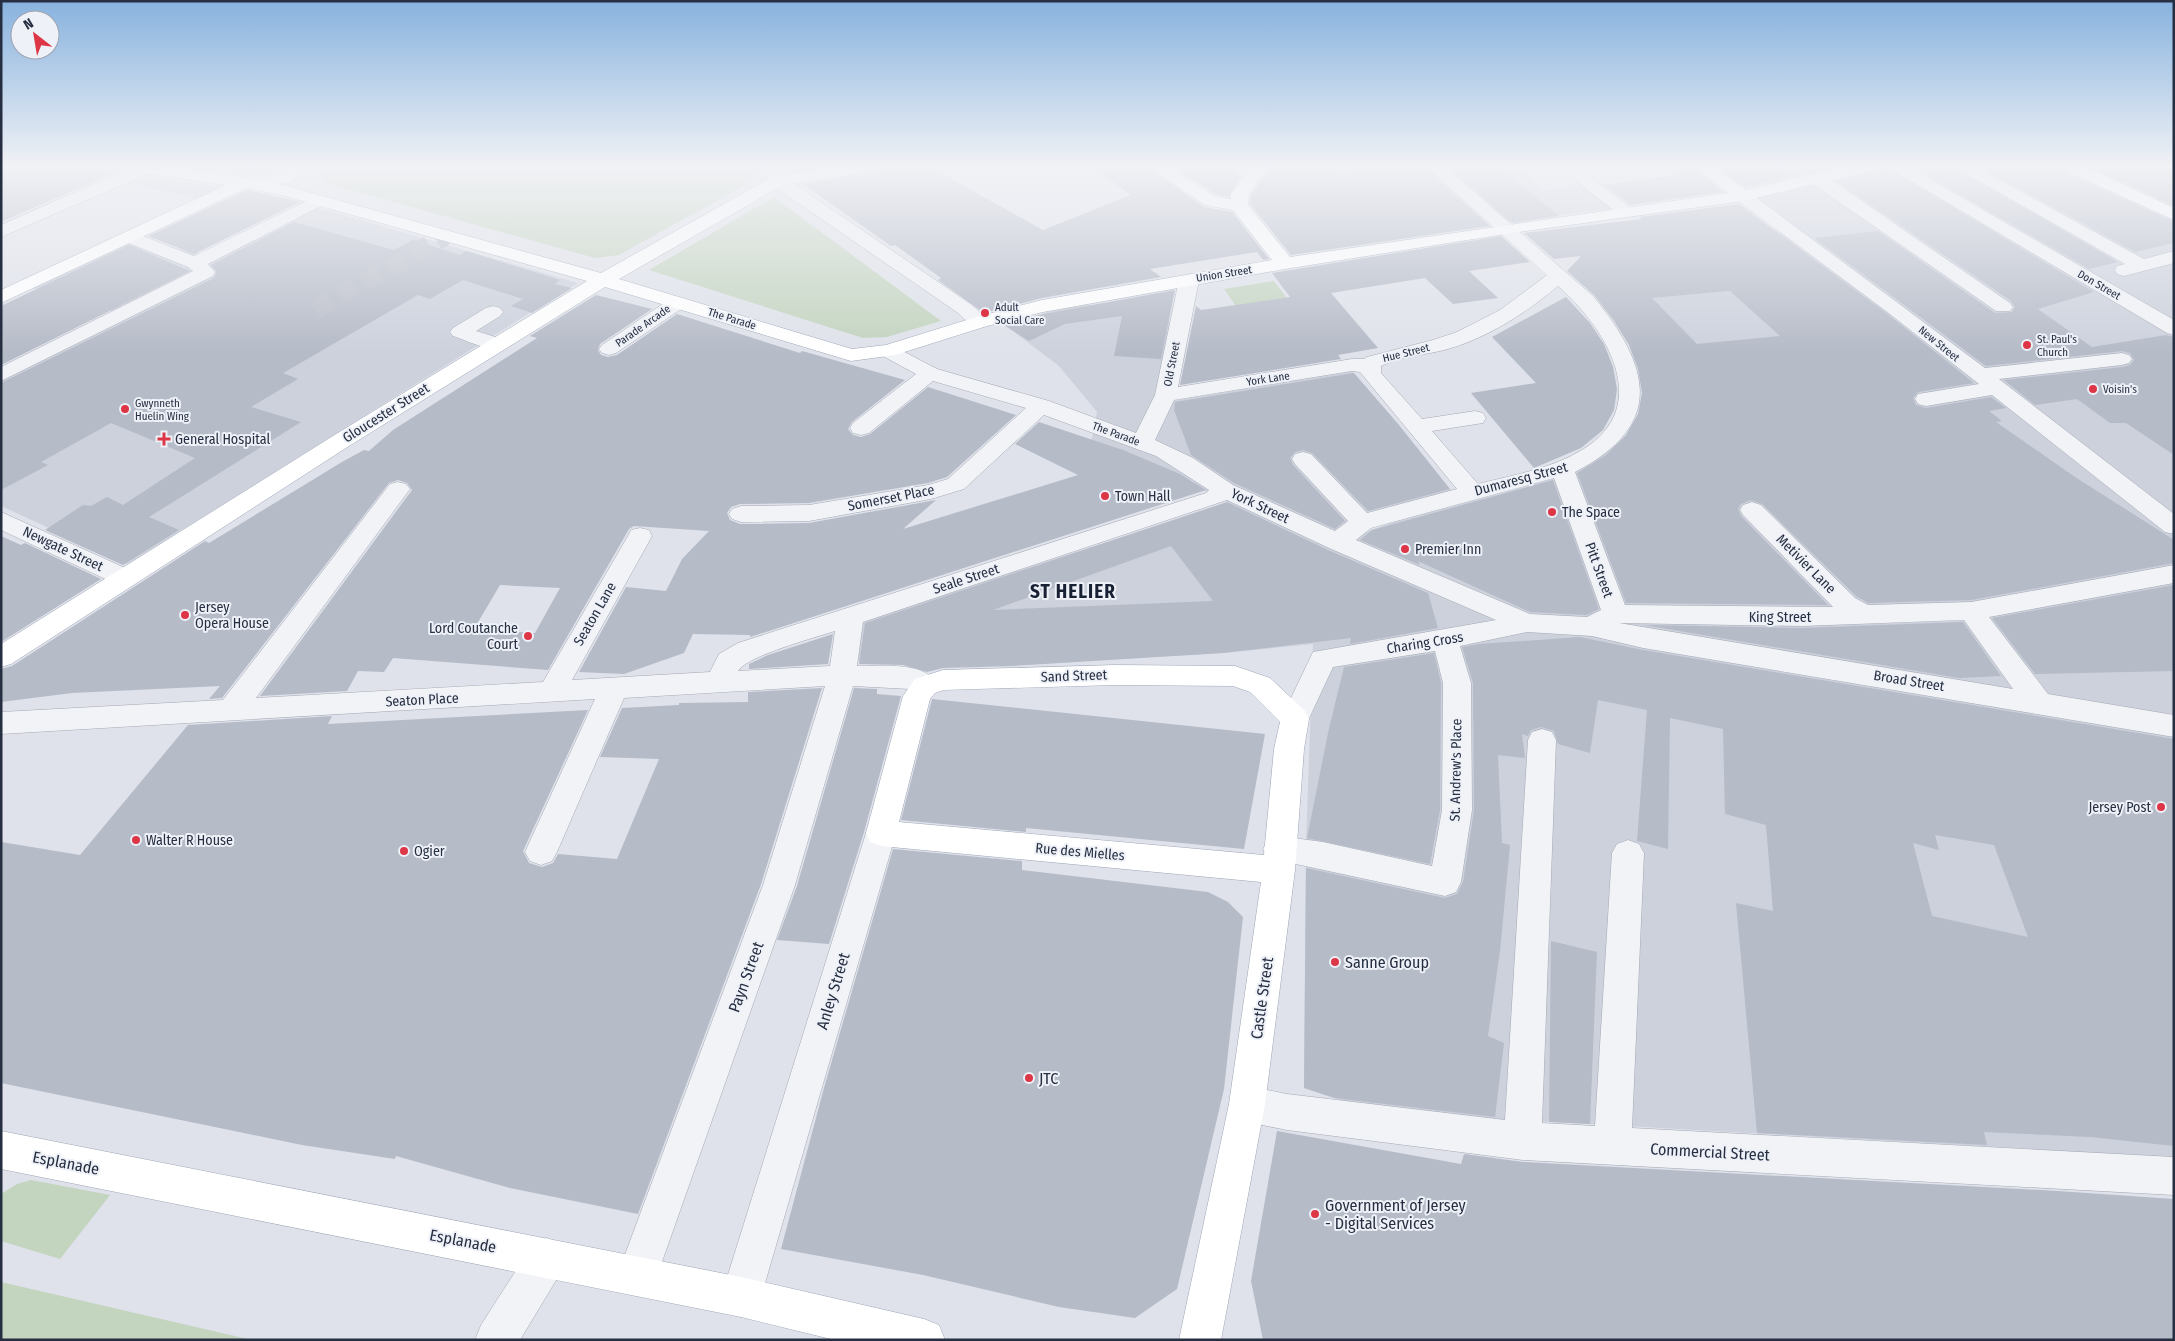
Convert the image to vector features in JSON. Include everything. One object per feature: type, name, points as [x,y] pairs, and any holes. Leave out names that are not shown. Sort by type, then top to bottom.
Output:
[{"type":"main road","points":[[1,297],[128,237],[151,229]]},
{"type":"main road","name":"The Parade","points":[[417,229],[603,280],[851,356],[888,351]]},
{"type":"main road","name":"Gloucester Street","points":[[1,656],[498,344],[603,280],[695,229]]},
{"type":"main road","points":[[1257,229],[1285,263]]},
{"type":"main road","name":"Union Street","points":[[888,351],[980,322],[1042,306],[1285,263],[1508,229]]},
{"type":"main road","name":"Sand Street","points":[[925,686],[943,680],[1125,675],[1235,676],[1260,685],[1295,719]]},
{"type":"main road","name":"Anley Street","points":[[881,833],[917,696],[925,686]]},
{"type":"main road","name":"Castle Street","points":[[1200,1340],[1248,1104],[1279,860],[1289,749],[1295,719]]},
{"type":"main road","name":"Rue des Mielles","points":[[881,833],[1279,860]]},
{"type":"main road","name":"Esplanade","points":[[4,1154],[741,1297],[924,1340]]},
{"type":"street","points":[[195,263],[263,229]]},
{"type":"street","points":[[847,229],[965,309],[980,322]]},
{"type":"street","name":"Dumaresq Street","points":[[1338,542],[1362,522],[1562,469],[1578,463],[1618,433],[1630,405],[1627,366],[1615,339],[1586,300],[1505,229]]},
{"type":"street","name":"New Street","points":[[1787,229],[1893,307],[2174,526]]},
{"type":"street","points":[[1890,229],[2003,307]]},
{"type":"street","name":"Don Street","points":[[2001,229],[2174,329]]},
{"type":"street","points":[[2074,229],[2142,266]]},
{"type":"street","points":[[1,375],[206,272],[195,263],[128,237]]},
{"type":"street","points":[[2089,280],[2174,257]]},
{"type":"street","name":"Hue Street","points":[[1472,492],[1416,428],[1371,370],[1374,361],[1447,342],[1491,324],[1531,298],[1558,276]]},
{"type":"street","name":"Old Street","points":[[1142,443],[1166,395],[1189,280]]},
{"type":"street","name":"Parade Arcade","points":[[609,349],[677,303]]},
{"type":"street","points":[[493,312],[460,332],[498,344]]},
{"type":"street","name":"The Parade","points":[[888,351],[930,373],[1041,406],[1142,443],[1185,462]]},
{"type":"street","points":[[1926,399],[1987,382],[2122,358]]},
{"type":"street","name":"York Lane","points":[[1166,395],[1352,365],[1371,370]]},
{"type":"street","points":[[861,428],[930,373]]},
{"type":"street","name":"Somerset Place","points":[[741,514],[809,513],[930,492],[956,484],[1041,406]]},
{"type":"street","points":[[1416,428],[1476,418]]},
{"type":"street","points":[[1303,459],[1362,522]]},
{"type":"street","name":"York Street","points":[[1185,462],[1225,490],[1338,542]]},
{"type":"street","name":"Pitt Street","points":[[1562,469],[1615,614]]},
{"type":"street","points":[[231,710],[398,489]]},
{"type":"street","name":"Seale Street","points":[[719,682],[729,661],[748,650],[1214,498],[1225,490]]},
{"type":"street","name":"Metivier Lane","points":[[1752,510],[1846,604],[1856,608],[1861,615]]},
{"type":"street","name":"Newgate Street","points":[[1,520],[125,578]]},
{"type":"street","name":"Seaton Lane","points":[[551,692],[640,536]]},
{"type":"street","name":"Charing Cross","points":[[1338,542],[1527,623]]},
{"type":"street","name":"King Street","points":[[1615,614],[1792,617],[1971,611],[2174,574]]},
{"type":"street","points":[[1971,611],[2038,702]]},
{"type":"street","points":[[1592,627],[1615,614]]},
{"type":"street","name":"Payn Street","points":[[637,1276],[779,885],[842,675],[851,616]]},
{"type":"street","name":"Charing Cross","points":[[1323,659],[1445,640],[1527,623],[1592,627],[1643,638]]},
{"type":"street","name":"Broad Street","points":[[1643,638],[2174,726]]},
{"type":"street","name":"St. Andrew's Place","points":[[1279,860],[1323,855],[1446,882],[1458,810],[1457,683],[1445,640]]},
{"type":"street","name":"Castle Street","points":[[1295,719],[1323,659]]},
{"type":"street","points":[[842,675],[916,679],[925,686]]},
{"type":"street","name":"Seaton Place","points":[[1,723],[842,675]]},
{"type":"street","points":[[540,852],[614,688]]},
{"type":"street","points":[[1523,1140],[1542,740]]},
{"type":"street","name":"Anley Street","points":[[741,1297],[881,833]]},
{"type":"street","points":[[1612,1147],[1628,853]]},
{"type":"street","name":"Commercial Street","points":[[1248,1104],[1287,1112],[1523,1140],[1612,1147],[2174,1176]]},
{"type":"street","points":[[496,1340],[547,1258]]},
{"type":"shaded area","name":"General Hospital","points":[[255,229],[390,229],[578,283],[127,564],[1,506],[1,371],[115,312],[32,288],[136,240],[204,254]]},
{"type":"shaded area","points":[[1774,229],[2174,229],[2174,1157],[1377,1112],[1304,1088],[1306,844],[1313,644],[1224,653],[1006,665],[856,661],[863,620],[1229,503],[1199,488],[1193,481],[1091,444],[1097,412],[1059,366],[1010,329],[1047,312],[1085,305],[1166,306],[1171,332],[1175,399],[1352,371],[1451,491],[1344,518],[1347,518],[1363,533],[1438,506],[1583,466],[1624,439],[1663,386],[1603,302],[1730,291],[1825,279],[1866,309]]},
{"type":"green space","points":[[489,229],[667,229],[619,255],[595,258]]},
{"type":"green space","points":[[720,229],[817,229],[941,321],[887,337],[863,338],[649,270]]},
{"type":"green space","points":[[1274,281],[1287,298],[1236,306],[1224,289]]},
{"type":"green space","points":[[31,1180],[110,1195],[60,1259],[1,1241],[1,1194],[17,1184]]},
{"type":"green space","points":[[1,1282],[252,1340],[1,1340]]},
{"type":"building","points":[[164,229],[246,229],[194,254],[148,236]]},
{"type":"building","points":[[281,229],[318,229],[394,250],[413,240],[460,255],[466,251],[560,280],[555,284],[572,288],[532,313],[511,306],[523,299],[463,280],[430,299],[418,295],[283,373],[298,379],[251,407],[301,422],[149,517],[179,530],[123,565],[45,530],[83,505],[91,506],[107,497],[123,505],[195,458],[111,423],[41,462],[48,465],[1,490],[1,383],[214,278],[217,272],[211,265]]},
{"type":"building","points":[[866,229],[1245,229],[1269,259],[1263,260],[1257,252],[1150,269],[1161,277],[1042,298],[984,313],[938,280],[941,278],[895,245],[891,246]]},
{"type":"building","points":[[1270,229],[1472,229],[1291,255]]},
{"type":"building","points":[[1561,229],[1772,229],[1885,312],[1974,383],[1918,392],[1913,398],[1916,405],[1926,408],[1991,397],[2006,408],[1989,411],[2002,421],[1996,422],[2075,477],[2174,540],[2174,563],[1971,600],[1868,603],[1856,596],[1762,504],[1751,500],[1741,504],[1738,509],[1741,516],[1828,605],[1626,603],[1577,473],[1606,455],[1626,435],[1638,414],[1642,393],[1638,369],[1629,345],[1614,321],[1594,295],[1567,271],[1581,256],[1554,259],[1524,233]],"holes":[[[1730,291],[1780,336],[1697,344],[1652,298]]]},
{"type":"building","points":[[1905,229],[1988,229],[2094,292],[2038,309],[2092,347],[2166,335],[2174,337],[2174,455],[2126,423],[2110,423],[2077,399],[2035,405],[2004,380],[2123,367],[2130,365],[2134,360],[2130,353],[2122,351],[1986,366],[1814,238],[1878,231],[1995,313],[2012,312],[2015,307],[2011,301]]},
{"type":"building","points":[[2019,229],[2060,229],[2118,262],[2089,269]]},
{"type":"building","points":[[2092,229],[2174,229],[2174,243],[2135,252]]},
{"type":"building","points":[[1501,236],[1530,262],[1469,271],[1498,298],[1453,304],[1425,278],[1331,293],[1378,348],[1338,355],[1341,359],[1180,385],[1196,306],[1201,310],[1290,297],[1272,273]]},
{"type":"building","points":[[129,245],[190,271],[1,365],[1,306]]},
{"type":"building","points":[[1175,290],[1161,359],[1114,356],[1122,316],[1065,324],[1029,341],[1002,324],[1043,314]]},
{"type":"building","points":[[596,295],[652,309],[600,344],[598,350],[601,355],[608,357],[617,355],[677,314],[800,353],[802,351],[905,380],[852,422],[848,429],[853,435],[861,437],[870,434],[928,387],[1016,415],[947,477],[928,483],[809,503],[740,504],[731,507],[727,513],[730,520],[740,524],[809,523],[936,500],[903,529],[1078,475],[1015,444],[1039,422],[1123,450],[1180,474],[1206,490],[750,637],[750,635],[693,634],[684,653],[624,674],[579,672],[626,587],[666,591],[682,559],[709,531],[634,526],[629,529],[548,670],[393,658],[384,672],[358,671],[347,691],[260,696],[412,490],[407,483],[398,480],[389,483],[222,698],[209,699],[220,686],[72,693],[1,702],[1,669],[12,666],[205,541],[209,543],[342,462],[364,450],[369,451],[393,430],[537,338],[530,336]],"holes":[[[500,585],[560,588],[535,633],[474,629]]]},
{"type":"building","points":[[1566,297],[1590,323],[1604,344],[1613,367],[1617,389],[1614,410],[1603,430],[1581,448],[1534,468],[1471,393],[1536,383],[1492,337]]},
{"type":"building","points":[[1354,373],[1399,425],[1450,489],[1368,511],[1312,453],[1303,450],[1295,452],[1290,458],[1293,465],[1345,521],[1335,529],[1234,483],[1191,455],[1174,410],[1175,402]]},
{"type":"building","points":[[1553,480],[1599,609],[1587,615],[1530,612],[1418,561],[1420,565],[1360,540],[1372,530]]},
{"type":"building","points":[[1227,502],[1328,550],[1428,593],[1438,628],[1350,644],[1351,638],[1223,653],[1012,666],[943,668],[927,672],[903,665],[859,664],[865,623]],"holes":[[[1171,546],[1213,601],[993,610]]]},
{"type":"building","points":[[1,536],[21,545],[25,543],[101,579],[1,642]]},
{"type":"building","points":[[2174,585],[2174,671],[2035,674],[1992,618]]},
{"type":"building","points":[[1963,622],[2001,676],[1959,678],[1644,625],[1802,628]]},
{"type":"building","points":[[833,634],[828,664],[749,669],[749,664],[768,655]]},
{"type":"building","points":[[1580,637],[1643,650],[2174,739],[2174,1146],[2090,1137],[1984,1132],[1987,1145],[1757,1133],[1736,903],[1773,911],[1766,825],[1725,814],[1723,729],[1670,718],[1668,849],[1637,841],[1647,710],[1598,700],[1590,753],[1558,744],[1554,731],[1541,727],[1531,730],[1528,736],[1522,734],[1525,758],[1498,755],[1502,843],[1510,845],[1500,951],[1488,1036],[1504,1043],[1495,1117],[1334,1098],[1304,1088],[1306,868],[1445,898],[1457,894],[1463,882],[1474,810],[1473,683],[1462,647],[1479,644]],"holes":[[[1935,835],[1994,845],[2028,937],[1932,916],[1913,843],[1939,850]]]},
{"type":"building","points":[[1434,653],[1441,683],[1440,810],[1430,864],[1307,838],[1328,733],[1344,667]]},
{"type":"building","points":[[822,688],[761,884],[638,1214],[510,1188],[396,1156],[395,1159],[302,1145],[1,1083],[1,842],[80,855],[188,725],[332,716],[328,724],[588,710],[523,851],[529,863],[542,867],[553,863],[558,854],[617,859],[659,759],[600,757],[622,708],[679,705],[679,703],[748,702],[748,692]]},
{"type":"building","points":[[854,688],[877,689],[877,694],[901,696],[864,832],[829,944],[777,940],[797,886]]},
{"type":"building","points":[[932,699],[1265,734],[1244,849],[1026,828],[1026,832],[901,820]]},
{"type":"building","points":[[893,849],[1022,861],[1022,870],[1208,892],[1228,902],[1243,917],[1224,1089],[1177,1289],[1135,1318],[1059,1307],[923,1275],[781,1249],[824,1088]]},
{"type":"building","points":[[1551,941],[1597,952],[1590,1124],[1549,1122]]},
{"type":"building","points":[[1277,1131],[1461,1164],[1464,1154],[1523,1162],[2174,1199],[2174,1340],[1263,1340],[1251,1281]]},
{"type":"tunnel","points":[[315,310],[445,236]]},
{"type":"place","name":"Adult Social Care","points":[[985,313]]},
{"type":"place","name":"St. Paul's Church","points":[[2027,345]]},
{"type":"place","name":"Voisin's","points":[[2093,389]]},
{"type":"place","name":"Gwynneth Huelin Wing","points":[[125,409]]},
{"type":"place","name":"General Hospital","points":[[164,439]]},
{"type":"place","name":"Town Hall","points":[[1105,496]]},
{"type":"place","name":"The Space","points":[[1552,512]]},
{"type":"place","name":"Premier Inn","points":[[1405,549]]},
{"type":"place","name":"Jersey Opera House","points":[[185,615]]},
{"type":"place","name":"Lord Coutanche Court","points":[[528,636]]},
{"type":"place","name":"Jersey Post","points":[[2161,807]]},
{"type":"place","name":"Walter R House","points":[[136,840]]},
{"type":"place","name":"Ogier","points":[[404,851]]},
{"type":"place","name":"Sanne Group","points":[[1335,962]]},
{"type":"place","name":"JTC","points":[[1029,1078]]},
{"type":"place","name":"Government of Jersey - Digital Services","points":[[1315,1214]]},
{"type":"district","name":"ST HELIER","points":[[1073,591]]}]
